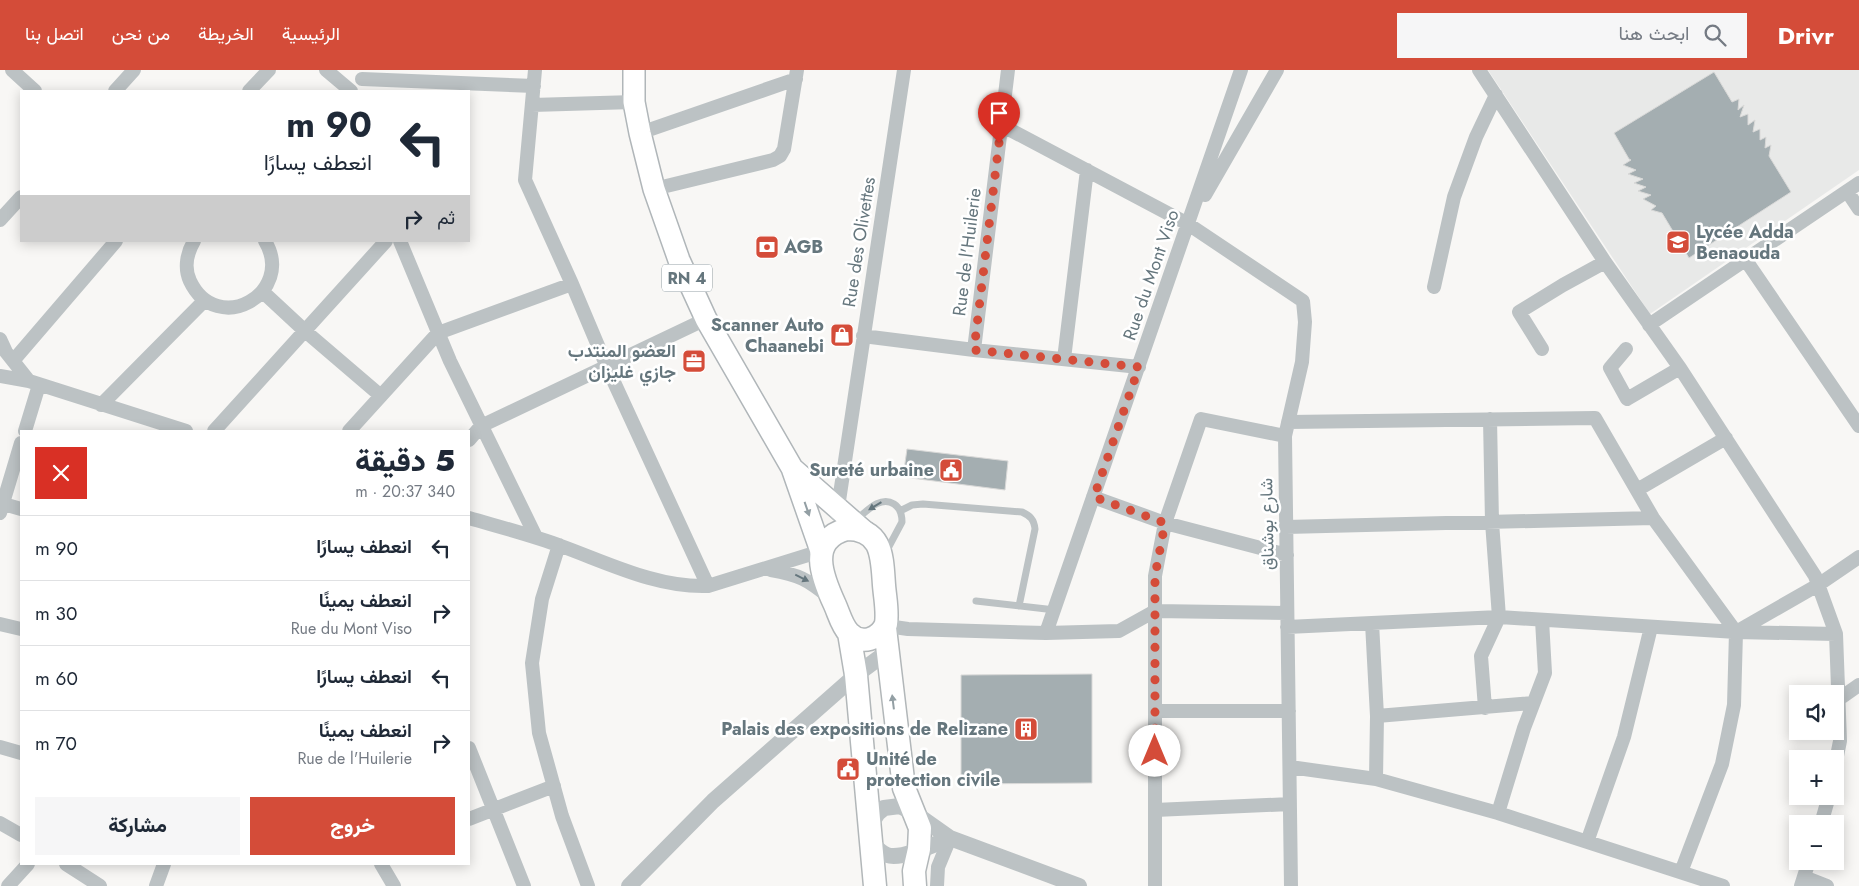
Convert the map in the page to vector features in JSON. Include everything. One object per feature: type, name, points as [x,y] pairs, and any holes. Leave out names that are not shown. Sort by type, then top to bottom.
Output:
[{"type":"highway","points":[[875,886],[856,675],[849,633],[832,598],[820,561],[840,533],[877,543],[882,559],[887,652],[904,788],[920,828],[919,849],[914,871],[915,886]]},
{"type":"highway","points":[[849,633],[862,640],[870,640],[876,637],[886,626]]},
{"type":"main road","name":"RN 4","points":[[634,70],[634,102],[640,133],[654,189],[679,260],[706,319],[792,468],[840,533]]},
{"type":"main road","name":"RN 4","points":[[792,468],[840,533]]},
{"type":"street","points":[[12,70],[34,90]]},
{"type":"street","points":[[116,90],[134,70]]},
{"type":"street","points":[[250,90],[269,70]]},
{"type":"street","points":[[326,70],[350,90]]},
{"type":"street","points":[[535,70],[525,180],[572,284],[606,367],[708,586]]},
{"type":"street","name":"Rue des Olivettes","points":[[840,533],[863,336],[904,70]]},
{"type":"street","name":"Rue de l'Huilerie","points":[[974,350],[1008,70]]},
{"type":"street","name":"Rue du Mont Viso","points":[[1046,633],[1241,70]]},
{"type":"street","points":[[1001,124],[1188,224],[1277,70]]},
{"type":"street","points":[[1479,70],[1604,262],[1680,368],[1815,576],[1836,634],[1838,685]]},
{"type":"street","points":[[640,133],[797,74]]},
{"type":"street","points":[[654,189],[773,160],[780,156],[784,149],[797,74]]},
{"type":"street","points":[[362,80],[534,86]]},
{"type":"street","points":[[1434,287],[1454,197],[1476,137],[1496,95]]},
{"type":"street","points":[[532,104],[634,102]]},
{"type":"street","points":[[1064,359],[1087,170]]},
{"type":"street","points":[[1649,325],[1853,187],[1859,209]]},
{"type":"street","points":[[0,220],[20,198]]},
{"type":"street","name":"شارع بوشناق","points":[[1188,224],[1303,302],[1305,322],[1302,362],[1287,429],[1286,527],[1291,886]]},
{"type":"street","points":[[13,361],[115,242]]},
{"type":"street","points":[[193,242],[190,247],[187,262],[188,277],[194,290],[205,300],[216,306],[236,307],[254,300],[263,292],[269,280],[272,268],[271,255],[265,242]]},
{"type":"street","points":[[215,430],[385,242]]},
{"type":"street","points":[[400,242],[438,333],[481,426],[536,537]]},
{"type":"street","points":[[1745,259],[1859,426]]},
{"type":"street","points":[[1542,349],[1519,312],[1604,262]]},
{"type":"street","points":[[350,430],[438,333],[572,284]]},
{"type":"street","points":[[263,292],[381,396]]},
{"type":"street","points":[[102,405],[205,300]]},
{"type":"street","points":[[470,439],[481,426],[706,319]]},
{"type":"street","points":[[863,336],[974,350],[1139,367]]},
{"type":"street","points":[[0,339],[13,361],[34,383]]},
{"type":"street","points":[[1626,348],[1610,368],[1627,399],[1680,368]]},
{"type":"street","points":[[0,376],[34,383],[183,430]]},
{"type":"street","points":[[25,430],[34,383]]},
{"type":"street","points":[[1155,886],[1155,576],[1165,523],[1201,419],[1287,429],[1490,419],[1595,418],[1653,518],[1736,632],[1734,705],[1722,764],[1681,872]]},
{"type":"street","points":[[1485,708],[1481,656],[1499,617],[1492,522],[1490,419]]},
{"type":"street","points":[[1637,490],[1726,438]]},
{"type":"street","points":[[20,446],[1,507],[20,509]]},
{"type":"street","points":[[1094,497],[1165,523],[1287,555]]},
{"type":"street","points":[[470,518],[536,537],[655,580],[690,587],[708,586],[768,569],[840,533]]},
{"type":"street","points":[[1286,527],[1653,518]]},
{"type":"street","points":[[559,545],[542,599],[532,663],[539,734],[562,816],[588,886]]},
{"type":"street","points":[[1736,632],[1818,585],[1859,557]]},
{"type":"street","points":[[768,569],[798,575],[832,598]]},
{"type":"street","points":[[886,626],[908,629],[1046,633],[1119,631],[1155,611],[1287,620],[1372,623],[1499,617],[1736,632],[1836,634]]},
{"type":"street","points":[[1498,813],[1533,703],[1545,673],[1542,620]]},
{"type":"street","points":[[1372,623],[1377,716],[1376,779]]},
{"type":"street","points":[[0,624],[20,629]]},
{"type":"street","points":[[1587,842],[1624,737],[1652,627]]},
{"type":"street","points":[[629,886],[713,801],[856,675],[887,652]]},
{"type":"street","points":[[1844,696],[1859,685]]},
{"type":"street","points":[[1377,716],[1533,703]]},
{"type":"street","points":[[1155,711],[1289,711]]},
{"type":"street","points":[[0,747],[20,753]]},
{"type":"street","points":[[470,751],[524,886]]},
{"type":"street","points":[[1290,767],[1376,779],[1498,813],[1723,886]]},
{"type":"street","points":[[470,819],[554,786]]},
{"type":"street","points":[[1155,810],[1290,804]]},
{"type":"street","points":[[950,838],[894,856],[885,854],[870,835],[878,813],[884,808],[900,806],[916,814],[950,838],[1079,886]]},
{"type":"street","points":[[0,823],[20,835]]},
{"type":"street","points":[[937,886],[938,867],[950,838]]},
{"type":"street","points":[[8,886],[27,865]]},
{"type":"street","points":[[68,865],[100,886]]},
{"type":"street","points":[[156,886],[164,865]]},
{"type":"street","points":[[382,865],[394,886]]},
{"type":"street","points":[[1803,882],[1827,886]]},
{"type":"lane","points":[[840,533],[880,502],[892,503],[900,511],[902,522],[882,559]]},
{"type":"lane","points":[[900,511],[912,505],[932,504],[1022,512],[1029,515],[1034,521],[1035,528],[1019,606]]},
{"type":"lane","points":[[976,601],[1055,610]]},
{"type":"shaded area","name":"Lycée Adda Benaouda","points":[[1488,70],[1859,70],[1859,170],[1650,314]]},
{"type":"building","points":[[1714,72],[1732,102],[1739,99],[1738,110],[1744,105],[1740,117],[1748,114],[1748,125],[1755,120],[1753,132],[1760,129],[1760,140],[1766,137],[1765,148],[1771,145],[1769,156],[1791,192],[1689,258],[1662,213],[1651,210],[1656,206],[1643,199],[1651,195],[1638,191],[1646,187],[1634,183],[1643,179],[1628,174],[1636,170],[1623,165],[1631,160],[1614,133]]},
{"type":"building","points":[[907,449],[1008,461],[1005,490],[903,477]]},
{"type":"building","name":"Palais des expositions de Relizane","points":[[1092,674],[1092,783],[961,784],[961,675]]},
{"type":"place","name":"Lycée Adda Benaouda","points":[[1678,242]]},
{"type":"place","name":"AGB","points":[[767,247]]},
{"type":"place","name":"Scanner Auto Chaanebi","points":[[842,335]]},
{"type":"place","name":"العضو المنتدب جازي غليزان","points":[[694,361]]},
{"type":"place","name":"Sureté urbaine","points":[[951,470]]},
{"type":"place","name":"Palais des expositions de Relizane","points":[[1026,729]]},
{"type":"place","name":"Unité de protection civile","points":[[848,769]]},
{"type":"route","points":[[999,143],[974,350],[1139,367],[1094,497],[1165,523],[1155,576],[1155,751]]}]
